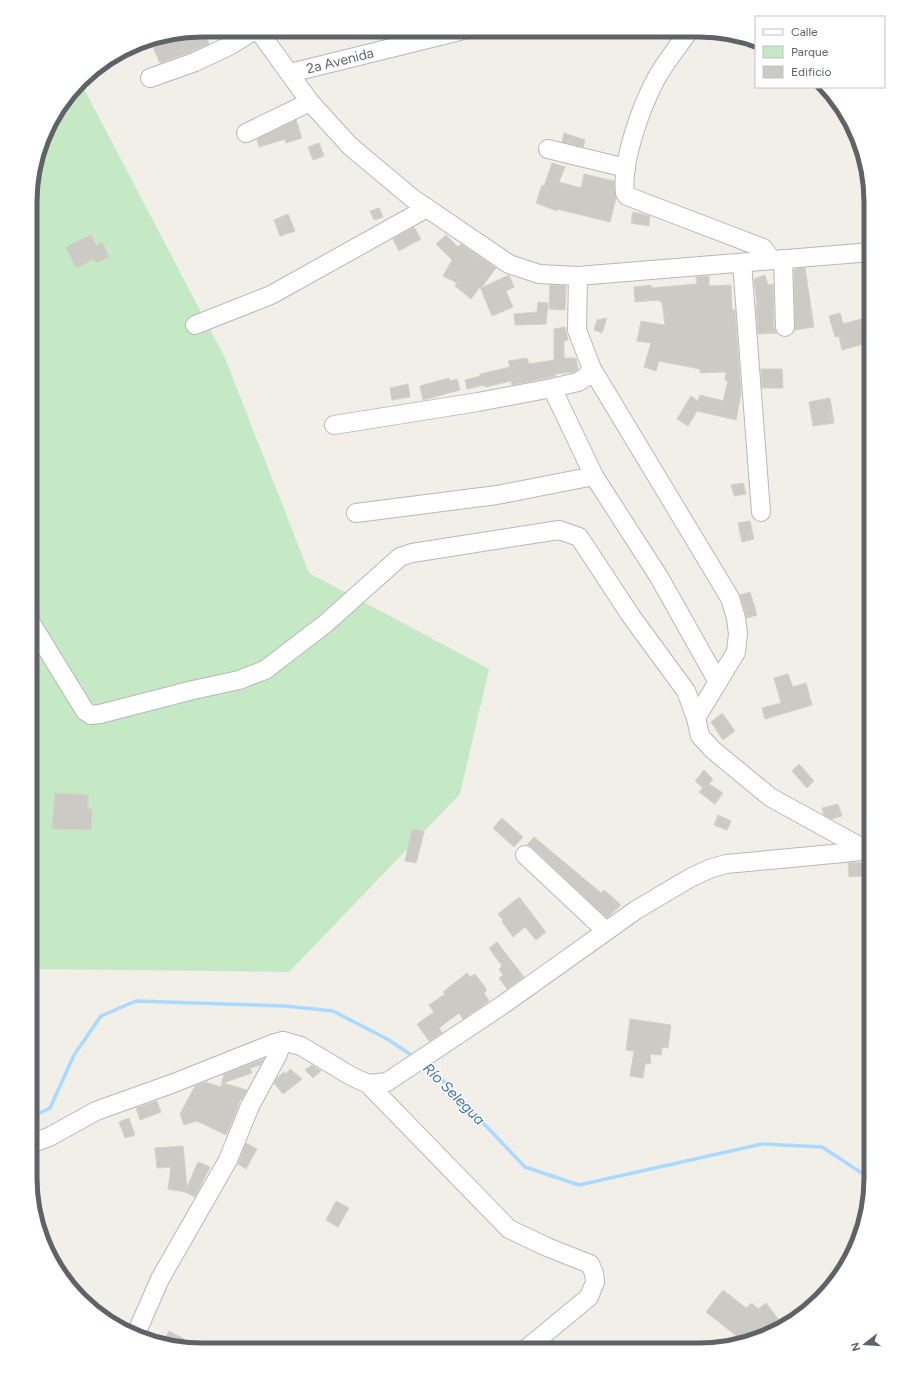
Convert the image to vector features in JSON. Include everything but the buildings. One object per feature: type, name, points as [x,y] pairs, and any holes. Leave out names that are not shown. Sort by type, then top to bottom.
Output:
[{"type":"street","points":[[150,78],[195,62],[244,37]]},
{"type":"street","points":[[262,37],[290,73],[310,102],[350,146],[412,198],[509,264],[539,274],[578,276],[864,253]]},
{"type":"street","name":"2a Avenida","points":[[290,73],[436,37]]},
{"type":"street","points":[[685,37],[656,79],[639,119],[628,155],[625,190],[627,196],[763,248],[778,260],[785,327]]},
{"type":"street","points":[[246,133],[310,102]]},
{"type":"street","points":[[548,149],[626,168]]},
{"type":"street","points":[[195,325],[271,295],[427,208]]},
{"type":"street","points":[[742,263],[761,512]]},
{"type":"street","points":[[578,276],[577,330],[592,369],[730,598],[736,618],[738,634],[736,652],[696,718]]},
{"type":"street","points":[[334,424],[478,402],[552,388],[578,382],[586,377],[592,369]]},
{"type":"street","points":[[552,388],[594,476],[659,577],[718,682]]},
{"type":"street","points":[[356,513],[497,495],[594,476]]},
{"type":"street","points":[[37,633],[85,711],[91,715],[100,714],[193,690],[239,680],[265,670],[325,624],[400,557],[412,553],[559,530],[579,538],[585,546],[631,616],[686,691],[696,718],[700,736],[713,750],[770,797],[864,847]]},
{"type":"street","points":[[368,1084],[387,1082],[504,1004],[636,910],[690,878],[709,869],[726,864],[864,849]]},
{"type":"street","points":[[525,855],[606,930]]},
{"type":"street","points":[[138,1330],[160,1280],[228,1160],[250,1106],[277,1056],[283,1041]]},
{"type":"street","points":[[37,1141],[49,1137],[96,1111],[174,1083],[272,1044],[283,1041],[301,1046],[351,1076],[368,1084],[509,1229],[546,1247],[590,1264],[594,1273],[595,1282],[589,1297],[533,1343]]},
{"type":"green space","points":[[83,87],[225,358],[309,573],[489,669],[460,794],[289,972],[37,969],[37,192],[40,170],[54,129],[71,102]]},
{"type":"waterway","name":"Río Selegua","points":[[37,1114],[50,1108],[74,1055],[101,1016],[136,1001],[285,1006],[333,1011],[389,1040],[414,1057]]},
{"type":"waterway","name":"Río Selegua","points":[[424,1064],[429,1066],[525,1167],[579,1185],[762,1144],[822,1147],[864,1174]]}]
